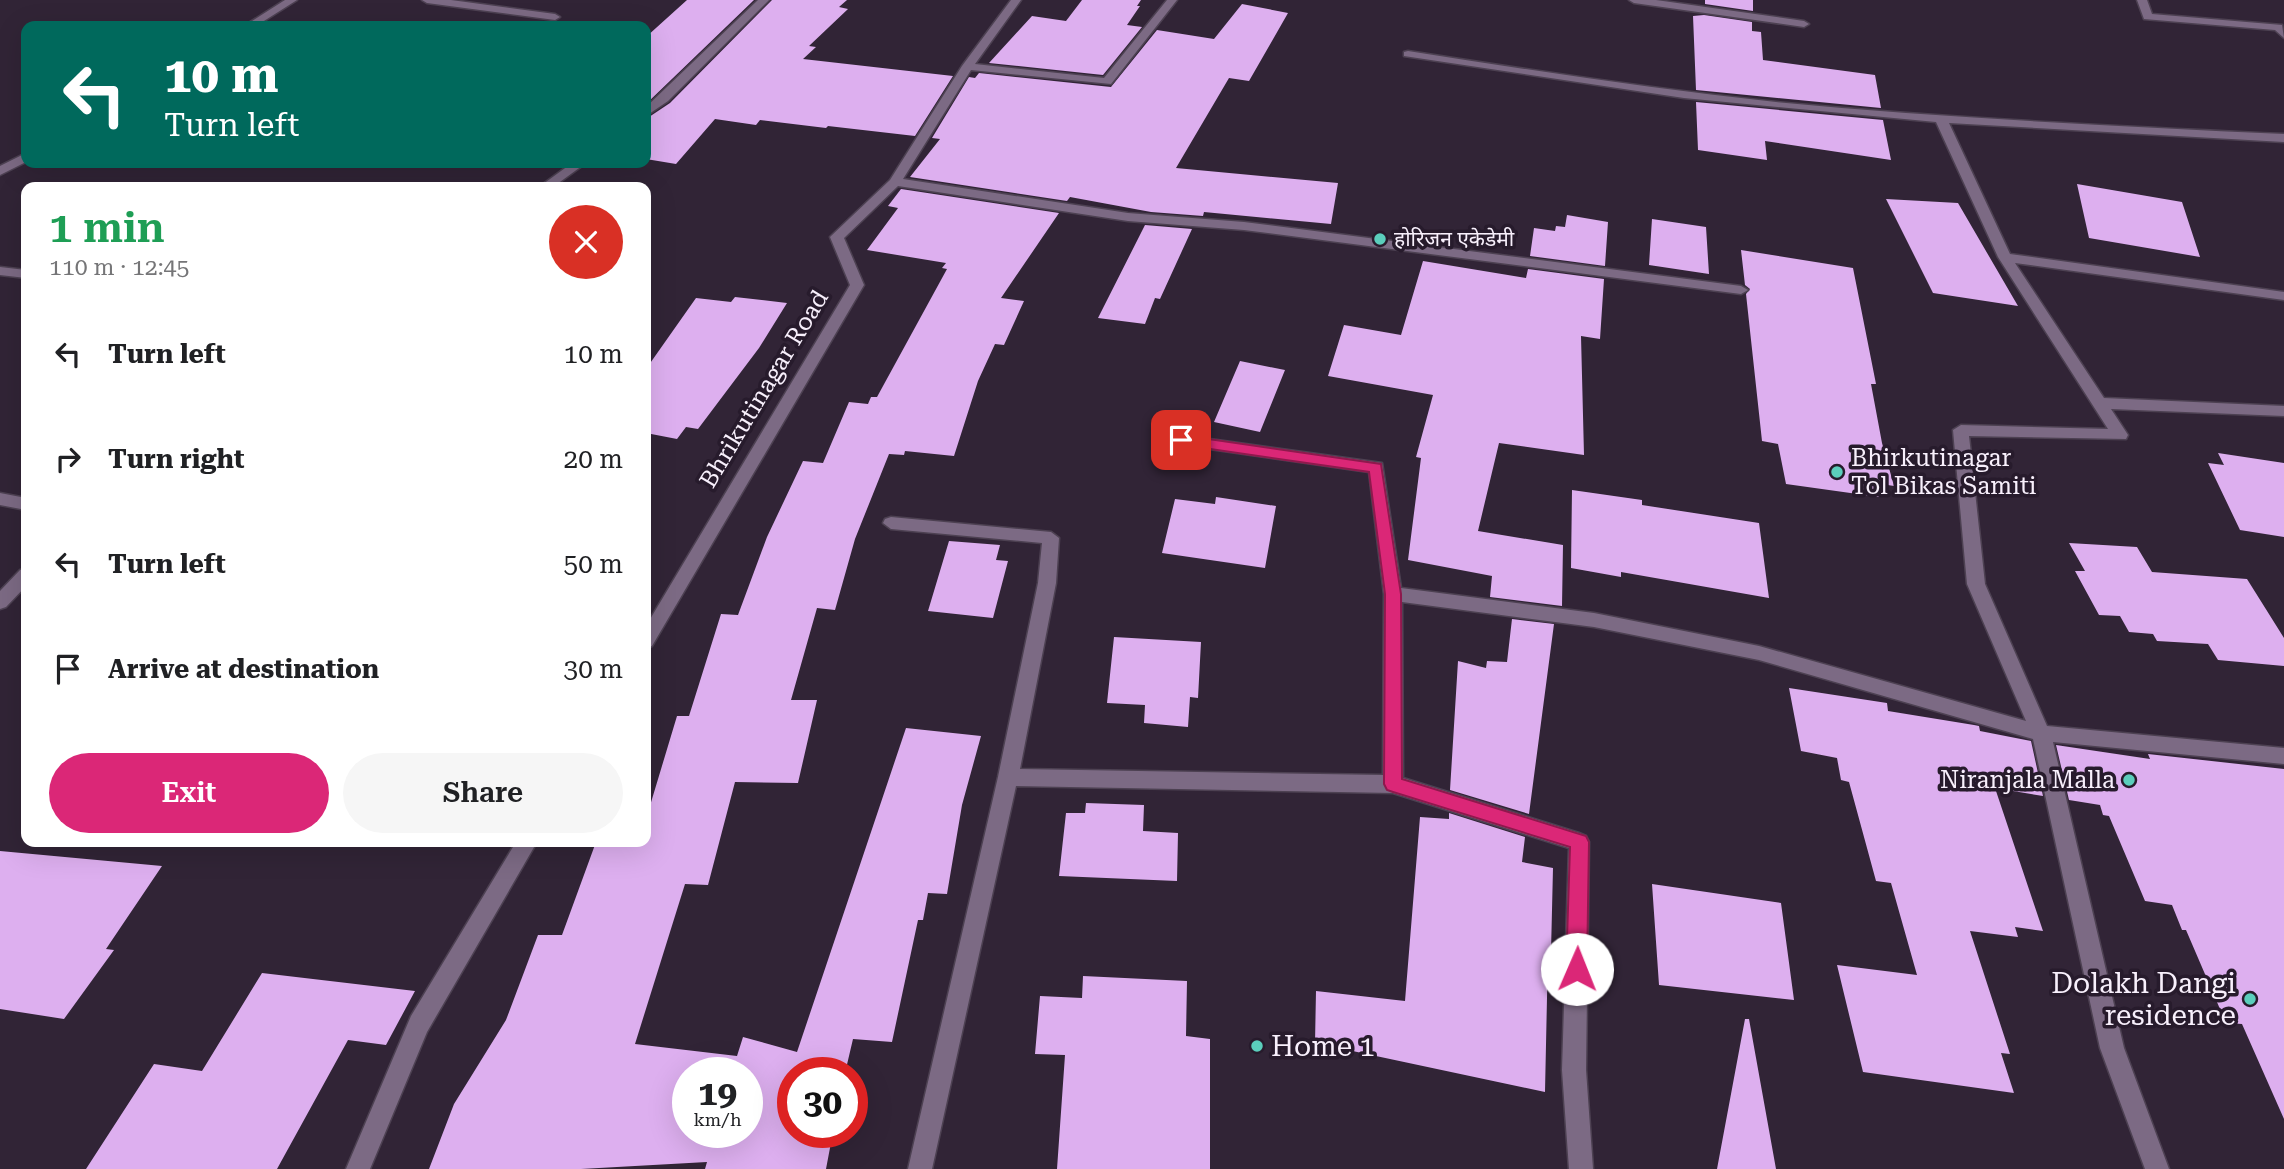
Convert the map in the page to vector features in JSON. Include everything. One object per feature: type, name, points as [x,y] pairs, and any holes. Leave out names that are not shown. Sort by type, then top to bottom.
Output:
[{"type":"street","points":[[256,21],[292,0]]},
{"type":"street","points":[[427,0],[555,17]]},
{"type":"street","points":[[651,109],[764,0]]},
{"type":"street","name":"Bhrikutinagar Road","points":[[651,633],[856,285],[837,237],[895,182],[968,66],[1016,0]]},
{"type":"street","points":[[968,66],[1107,82],[1172,0]]},
{"type":"street","points":[[1634,0],[1804,24]]},
{"type":"street","points":[[2141,0],[2148,17],[2278,27],[2284,35]]},
{"type":"street","points":[[1408,54],[1514,71],[1775,105],[2284,138]]},
{"type":"street","points":[[1940,117],[2004,257],[2120,435],[1961,430],[1976,584],[2041,733],[2112,1048],[2157,1169]]},
{"type":"street","points":[[0,171],[21,160]]},
{"type":"street","points":[[552,182],[573,168]]},
{"type":"street","points":[[895,182],[1128,217],[1244,226],[1741,290]]},
{"type":"street","points":[[2004,257],[2284,296]]},
{"type":"street","points":[[0,271],[21,273]]},
{"type":"street","points":[[2099,403],[2284,411]]},
{"type":"street","points":[[1181,440],[1376,467],[1393,594],[1393,784]]},
{"type":"street","points":[[0,499],[21,503]]},
{"type":"street","points":[[891,523],[1051,538],[1046,583],[1008,777],[920,1169]]},
{"type":"street","points":[[0,601],[21,580]]},
{"type":"street","points":[[1393,594],[1594,620],[1759,653],[2041,733],[2284,756]]},
{"type":"street","points":[[1008,777],[1393,784],[1579,842],[1574,1070],[1581,1169]]},
{"type":"street","points":[[358,1169],[419,1024],[524,847]]},
{"type":"building","points":[[687,0],[754,0],[651,99],[651,32]]},
{"type":"building","points":[[772,0],[847,0],[839,7],[848,9],[809,46],[816,47],[803,59],[953,76],[915,136],[760,120],[756,125],[715,119],[676,164],[651,160],[651,116],[670,103]]},
{"type":"building","points":[[1082,0],[1141,0],[1127,25],[1142,27],[1103,75],[989,63],[1032,16],[1066,21]]},
{"type":"building","points":[[1705,0],[1753,0],[1753,11],[1705,4]]},
{"type":"building","points":[[1242,4],[1288,13],[1249,81],[1229,78],[1176,168],[1338,183],[1331,224],[1204,212],[1203,216],[1151,212],[1070,197],[1067,201],[910,177],[940,139],[932,138],[969,77],[975,78],[979,73],[1111,87],[1157,30],[1214,39]]},
{"type":"building","points":[[1704,15],[1752,22],[1752,31],[1761,32],[1763,60],[1875,75],[1881,108],[1696,90],[1693,16]]},
{"type":"building","points":[[1696,102],[1883,120],[1891,160],[1765,141],[1767,160],[1698,150]]},
{"type":"building","points":[[2077,184],[2182,202],[2200,257],[2089,238]]},
{"type":"building","points":[[901,189],[1059,213],[1001,298],[1024,301],[1004,345],[995,344],[978,381],[954,456],[905,451],[904,455],[889,454],[855,539],[835,610],[817,608],[791,700],[817,700],[798,783],[735,782],[708,885],[685,884],[635,1044],[737,1056],[743,1037],[797,1052],[906,728],[981,736],[962,805],[947,894],[928,893],[923,920],[918,920],[892,1042],[853,1039],[849,1057],[777,1057],[777,1148],[830,1148],[826,1169],[705,1169],[707,1162],[581,1169],[429,1169],[454,1104],[506,1020],[538,935],[562,935],[594,847],[651,847],[651,802],[677,716],[689,716],[721,614],[738,615],[767,537],[803,461],[823,463],[849,402],[868,404],[871,397],[877,397],[947,269],[942,268],[946,263],[867,250],[898,208],[888,206]]},
{"type":"building","points":[[1886,199],[1958,203],[2018,306],[1933,293]]},
{"type":"building","points":[[1567,215],[1608,222],[1605,266],[1530,256],[1534,228],[1555,231],[1556,226],[1565,227]]},
{"type":"building","points":[[1652,219],[1706,227],[1709,274],[1649,265]]},
{"type":"building","points":[[1145,225],[1192,229],[1160,299],[1155,298],[1145,324],[1098,318]]},
{"type":"building","points":[[1741,250],[1853,268],[1876,384],[1871,384],[1882,443],[1894,486],[1875,483],[1879,497],[1786,484],[1778,444],[1762,441],[1746,294],[1750,289],[1745,285]]},
{"type":"building","points":[[1423,261],[1526,278],[1528,269],[1604,279],[1600,339],[1581,336],[1584,455],[1499,443],[1478,531],[1563,545],[1562,606],[1490,597],[1492,576],[1408,560],[1421,458],[1416,457],[1433,395],[1328,376],[1344,325],[1401,335]]},
{"type":"building","points":[[735,297],[787,303],[759,348],[698,429],[686,427],[677,439],[651,434],[651,362],[696,298],[731,302]]},
{"type":"building","points":[[1240,361],[1285,370],[1260,432],[1214,422]]},
{"type":"building","points":[[2218,453],[2284,463],[2284,537],[2240,530],[2208,463],[2224,465]]},
{"type":"building","points":[[1572,490],[1642,500],[1642,505],[1759,523],[1769,598],[1621,572],[1621,577],[1571,568]]},
{"type":"building","points":[[1216,497],[1276,506],[1265,568],[1162,553],[1175,499],[1215,504]]},
{"type":"building","points":[[949,541],[1000,545],[996,560],[1008,561],[993,618],[928,611]]},
{"type":"building","points":[[2069,543],[2137,547],[2152,572],[2247,579],[2284,638],[2284,666],[2218,660],[2208,644],[2157,641],[2153,634],[2129,632],[2120,616],[2099,615],[2075,571],[2085,571]]},
{"type":"building","points":[[1512,619],[1554,624],[1529,814],[1450,790],[1458,661],[1486,668],[1487,661],[1507,662]]},
{"type":"building","points":[[1114,637],[1201,642],[1198,698],[1190,697],[1188,727],[1144,723],[1145,705],[1107,703]]},
{"type":"building","points":[[1789,688],[1887,703],[1888,711],[1979,726],[1980,731],[2031,741],[2043,796],[1995,788],[2043,931],[2015,927],[2018,937],[1970,931],[2010,1054],[2001,1053],[2014,1093],[1863,1072],[1837,965],[1917,975],[1891,883],[1876,881],[1849,782],[1841,780],[1837,758],[1801,751]]},
{"type":"building","points":[[2056,745],[2150,759],[2148,754],[2284,769],[2284,1119],[2242,1024],[2226,1023],[2186,930],[2182,930],[2172,905],[2145,901],[2109,816],[2103,815],[2100,805],[2069,800]]},
{"type":"building","points":[[1086,803],[1144,805],[1143,831],[1178,833],[1177,881],[1059,876],[1066,813],[1085,813]]},
{"type":"building","points":[[1449,813],[1525,837],[1522,862],[1553,868],[1545,1092],[1315,1043],[1316,991],[1405,1001],[1420,817],[1449,819]]},
{"type":"building","points":[[0,851],[162,866],[106,949],[114,950],[64,1019],[0,1009]]},
{"type":"building","points":[[1652,884],[1781,903],[1794,1000],[1659,985]]},
{"type":"building","points":[[262,973],[415,991],[386,1045],[348,1040],[277,1169],[86,1169],[154,1064],[202,1071]]},
{"type":"building","points":[[1083,976],[1187,981],[1186,1036],[1210,1039],[1210,1169],[1057,1169],[1065,1055],[1035,1054],[1040,996],[1082,998]]},
{"type":"building","points":[[1745,1019],[1749,1019],[1776,1169],[1717,1169]]},
{"type":"place","name":"होरिजन एकेडेमी","points":[[1380,239]]},
{"type":"place","name":"Bhirkutinagar Tol Bikas Samiti","points":[[1837,472]]},
{"type":"place","name":"Niranjala Malla","points":[[2129,780]]},
{"type":"place","name":"Dolakh Dangi residence","points":[[2250,999]]},
{"type":"place","name":"Home 1","points":[[1257,1046]]},
{"type":"route","points":[[1181,440],[1376,467],[1393,594],[1393,784],[1579,842],[1577,969]]}]
